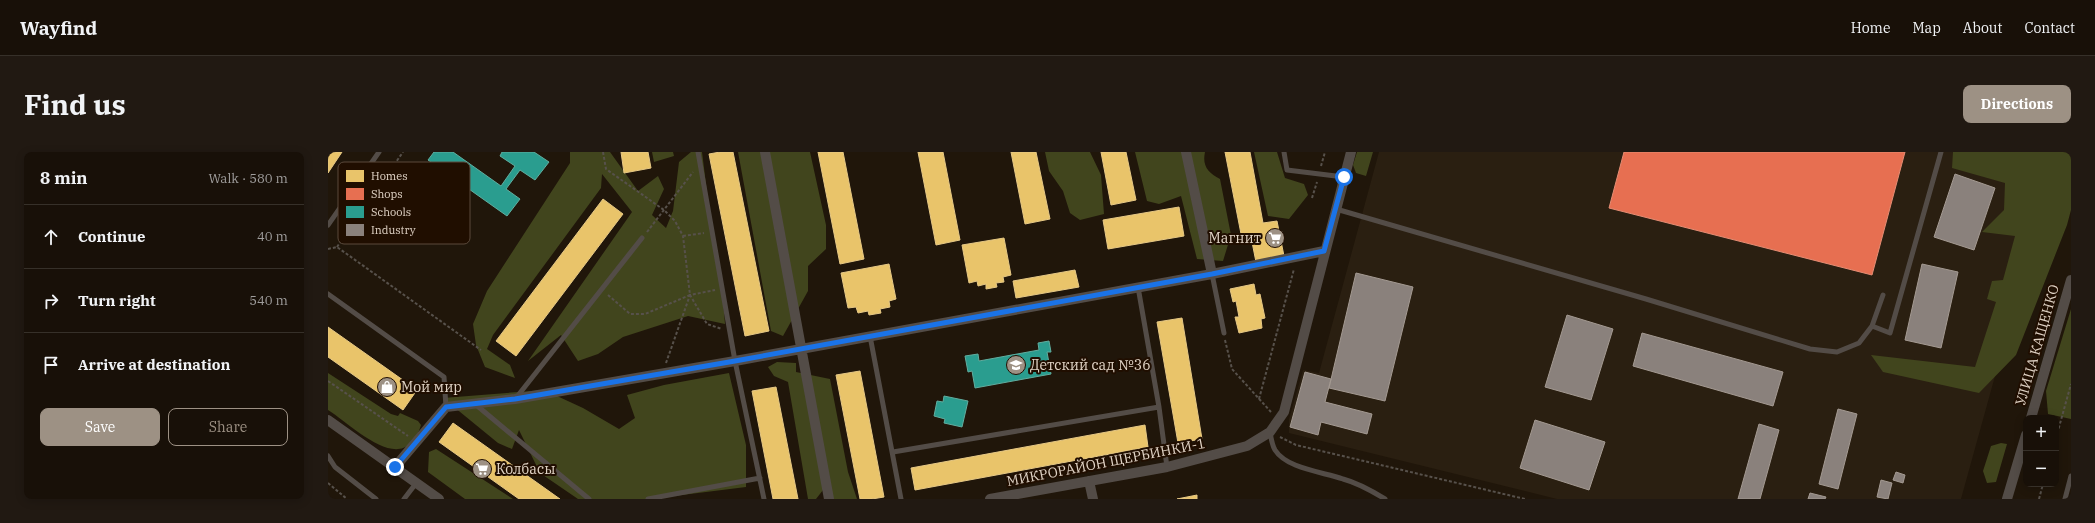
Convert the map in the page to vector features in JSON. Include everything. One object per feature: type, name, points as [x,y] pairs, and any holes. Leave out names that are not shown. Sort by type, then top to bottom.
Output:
[{"type":"street","points":[[764,152],[830,499]]},
{"type":"street","points":[[1186,152],[1212,274]]},
{"type":"street","points":[[1270,432],[1284,412],[1324,251],[1351,152]]},
{"type":"street","points":[[395,467],[446,407],[515,399],[735,361],[1212,274],[1324,251]]},
{"type":"street","name":"УЛИЦА КАЩЕНКО","points":[[2032,415],[2071,280]]},
{"type":"street","points":[[328,420],[439,499]]},
{"type":"street","name":"МИКРОРАЙОН ЩЕРБИНКИ-1","points":[[990,499],[1167,467],[1247,446],[1270,432]]},
{"type":"street","points":[[2007,499],[2023,445]]},
{"type":"street","points":[[1089,481],[1093,499]]},
{"type":"lane","points":[[372,162],[379,152]]},
{"type":"lane","points":[[698,152],[735,361],[764,499]]},
{"type":"lane","points":[[1284,152],[1287,170],[1344,177]]},
{"type":"lane","points":[[1872,326],[1890,333],[1941,152]]},
{"type":"lane","points":[[1336,209],[1638,296],[1810,349],[1837,352],[1859,343],[1872,326],[1883,295]]},
{"type":"lane","points":[[328,225],[338,210]]},
{"type":"lane","points":[[515,399],[642,238]]},
{"type":"lane","points":[[1212,274],[1224,333]]},
{"type":"lane","points":[[1138,287],[1160,407],[1167,467]]},
{"type":"lane","points":[[328,294],[444,377],[446,407]]},
{"type":"lane","points":[[870,336],[901,499]]},
{"type":"lane","points":[[475,404],[589,499]]},
{"type":"lane","points":[[893,452],[1160,407]]},
{"type":"lane","points":[[1270,432],[1276,451],[1288,461],[1303,468],[1343,479],[1371,490],[1385,499]]},
{"type":"lane","points":[[328,456],[335,467],[376,499]]},
{"type":"lane","points":[[2065,499],[2071,476]]},
{"type":"lane","points":[[648,499],[760,478]]},
{"type":"lane","points":[[404,499],[417,482]]},
{"type":"path","points":[[396,162],[403,152]]},
{"type":"path","points":[[603,152],[606,169],[664,210],[675,221],[683,236],[690,295],[707,324],[730,333]]},
{"type":"path","points":[[642,238],[700,164]]},
{"type":"path","points":[[334,216],[338,216]]},
{"type":"path","points":[[683,236],[712,232]]},
{"type":"path","points":[[328,249],[337,247],[339,244]]},
{"type":"path","points":[[337,247],[481,350]]},
{"type":"path","points":[[1259,399],[1297,257]]},
{"type":"path","points":[[602,289],[630,314],[645,314],[690,295],[722,289]]},
{"type":"path","points":[[662,373],[690,295]]},
{"type":"path","points":[[1224,333],[1232,369],[1278,420]]},
{"type":"path","points":[[328,381],[416,442]]},
{"type":"path","points":[[2059,427],[2071,384]]},
{"type":"path","points":[[1270,432],[1296,445],[1525,499]]},
{"type":"path","points":[[328,483],[347,499]]},
{"type":"path","points":[[2039,499],[2042,487]]},
{"type":"shaded area","points":[[1379,152],[2057,152],[1961,499],[1557,499],[1289,433],[1289,419],[1303,370],[1319,373]]},
{"type":"green space","points":[[570,152],[610,152],[638,191],[658,176],[664,189],[652,215],[666,228],[673,211],[679,162],[691,152],[702,152],[712,232],[722,289],[725,324],[688,316],[623,337],[598,354],[578,361],[561,335],[528,361],[632,212],[602,174],[601,188],[493,335],[487,349],[510,365],[515,378],[485,367],[476,345],[473,324],[487,291],[570,163]]},
{"type":"green space","points":[[652,152],[673,152],[674,156],[654,162]]},
{"type":"green space","points":[[738,152],[810,152],[826,225],[826,249],[808,266],[808,291],[783,336],[771,331]]},
{"type":"green space","points":[[1045,152],[1090,152],[1101,175],[1104,214],[1080,220],[1070,213],[1063,191],[1049,171]]},
{"type":"green space","points":[[1135,152],[1205,152],[1205,165],[1209,172],[1220,179],[1231,235],[1223,261],[1197,259],[1181,196],[1159,204],[1147,201]]},
{"type":"green space","points":[[1254,152],[1277,152],[1285,178],[1304,184],[1308,195],[1289,219],[1268,216]]},
{"type":"green space","points":[[1357,152],[1373,152],[1366,176],[1356,173],[1353,165]]},
{"type":"green space","points":[[1953,152],[2071,152],[2071,210],[2067,225],[2016,355],[1979,393],[1883,372],[1871,355],[1975,367],[1996,302],[1987,299],[1992,281],[2003,280],[2015,236],[1982,232],[2004,210],[2005,183],[1952,168]]},
{"type":"green space","points":[[2071,309],[2071,419],[2059,416],[2059,415],[2048,414],[2046,391]]},
{"type":"green space","points":[[777,362],[796,363],[796,372],[830,379],[848,472],[857,499],[833,499],[823,490],[816,499],[808,499],[788,382],[774,376],[768,367]]},
{"type":"green space","points":[[328,373],[391,414],[398,416],[400,413],[418,421],[421,425],[413,441],[403,448],[391,449],[364,436],[328,410]]},
{"type":"green space","points":[[729,373],[746,445],[746,487],[650,499],[578,499],[540,473],[519,430],[512,449],[498,443],[443,398],[544,390],[583,408],[619,429],[635,418],[627,395],[664,385]]},
{"type":"green space","points":[[2001,443],[2007,444],[1996,482],[1987,483],[1983,471],[1991,446]]},
{"type":"green space","points":[[436,449],[513,499],[465,499],[428,472],[429,452]]},
{"type":"building: Homes","points":[[328,152],[342,152],[328,173]]},
{"type":"building: Homes","points":[[621,152],[648,152],[651,168],[624,173]]},
{"type":"building: Homes","points":[[733,152],[769,331],[745,336],[709,154]]},
{"type":"building: Homes","points":[[818,152],[843,152],[864,259],[840,264]]},
{"type":"building: Homes","points":[[918,152],[943,152],[960,240],[936,245]]},
{"type":"building: Homes","points":[[1011,152],[1036,152],[1050,219],[1025,224]]},
{"type":"building: Homes","points":[[1101,152],[1126,152],[1136,200],[1111,205]]},
{"type":"building: Homes","points":[[1225,152],[1250,152],[1263,223],[1277,221],[1284,256],[1256,262],[1251,237],[1242,239]]},
{"type":"building: Homes","points":[[603,199],[623,214],[516,356],[496,341]]},
{"type":"building: Homes","points":[[1179,207],[1184,236],[1108,249],[1103,220]]},
{"type":"building: Homes","points":[[1004,238],[1011,275],[1003,277],[1004,282],[996,283],[997,287],[986,289],[986,284],[978,286],[977,281],[969,283],[962,245]]},
{"type":"building: Homes","points":[[889,264],[896,299],[889,301],[890,307],[880,309],[881,313],[869,315],[868,311],[858,313],[856,307],[848,308],[841,273]]},
{"type":"building: Homes","points":[[1075,270],[1079,287],[1016,298],[1013,281]]},
{"type":"building: Homes","points":[[1254,284],[1256,295],[1260,294],[1265,318],[1261,319],[1262,328],[1239,333],[1235,317],[1239,317],[1236,301],[1233,302],[1230,289]]},
{"type":"building: Homes","points":[[1182,318],[1202,439],[1178,443],[1157,322]]},
{"type":"building: Homes","points":[[328,327],[417,390],[403,410],[328,357]]},
{"type":"building: Homes","points":[[860,371],[884,497],[872,499],[860,499],[836,375]]},
{"type":"building: Homes","points":[[776,387],[798,499],[773,499],[752,391]]},
{"type":"building: Homes","points":[[453,423],[560,499],[519,499],[439,442]]},
{"type":"building: Homes","points":[[1145,425],[1148,447],[915,490],[911,468]]},
{"type":"building: Homes","points":[[1197,495],[1197,499],[1177,499]]},
{"type":"building: Shops","points":[[1624,152],[1905,152],[1872,275],[1609,208]]},
{"type":"building: Schools","points":[[434,152],[453,152],[467,162],[431,162],[428,160]]},
{"type":"building: Schools","points":[[502,152],[534,152],[549,162],[535,180],[520,170],[506,189],[520,199],[507,216],[470,190],[470,164],[501,186],[515,166],[500,156]]},
{"type":"building: Schools","points":[[1049,341],[1051,352],[1047,352],[1051,374],[975,388],[972,371],[968,372],[965,356],[978,354],[979,361],[1039,350],[1038,343]]},
{"type":"building: Schools","points":[[944,396],[968,401],[962,427],[944,423],[945,419],[934,416],[937,401],[943,402]]},
{"type":"building: Industry","points":[[1955,174],[1995,188],[1974,250],[1934,237]]},
{"type":"building: Industry","points":[[1922,264],[1958,272],[1941,348],[1905,340]]},
{"type":"building: Industry","points":[[1356,273],[1413,287],[1385,401],[1329,388]]},
{"type":"building: Industry","points":[[1567,315],[1613,329],[1591,400],[1545,387]]},
{"type":"building: Industry","points":[[1642,333],[1783,372],[1773,406],[1633,366]]},
{"type":"building: Industry","points":[[1305,372],[1331,379],[1325,402],[1372,414],[1367,434],[1321,422],[1318,435],[1290,427]]},
{"type":"building: Industry","points":[[1838,409],[1857,414],[1838,489],[1819,484]]},
{"type":"building: Industry","points":[[1535,420],[1605,442],[1589,490],[1520,468]]},
{"type":"building: Industry","points":[[1759,424],[1779,430],[1760,499],[1738,499]]},
{"type":"building: Industry","points":[[1896,472],[1905,475],[1903,483],[1893,480]]},
{"type":"building: Industry","points":[[1881,480],[1892,483],[1888,499],[1877,497]]},
{"type":"building: Industry","points":[[1810,493],[1826,497],[1825,499],[1808,499]]},
{"type":"place","name":"Магнит","points":[[1275,238]]},
{"type":"place","name":"Детский сад №36","points":[[1016,365]]},
{"type":"place","name":"Мой мир","points":[[387,387]]},
{"type":"place","name":"Колбасы","points":[[482,469]]},
{"type":"route","points":[[395,467],[446,407],[515,399],[735,361],[1212,274],[1324,251],[1344,177]]}]
